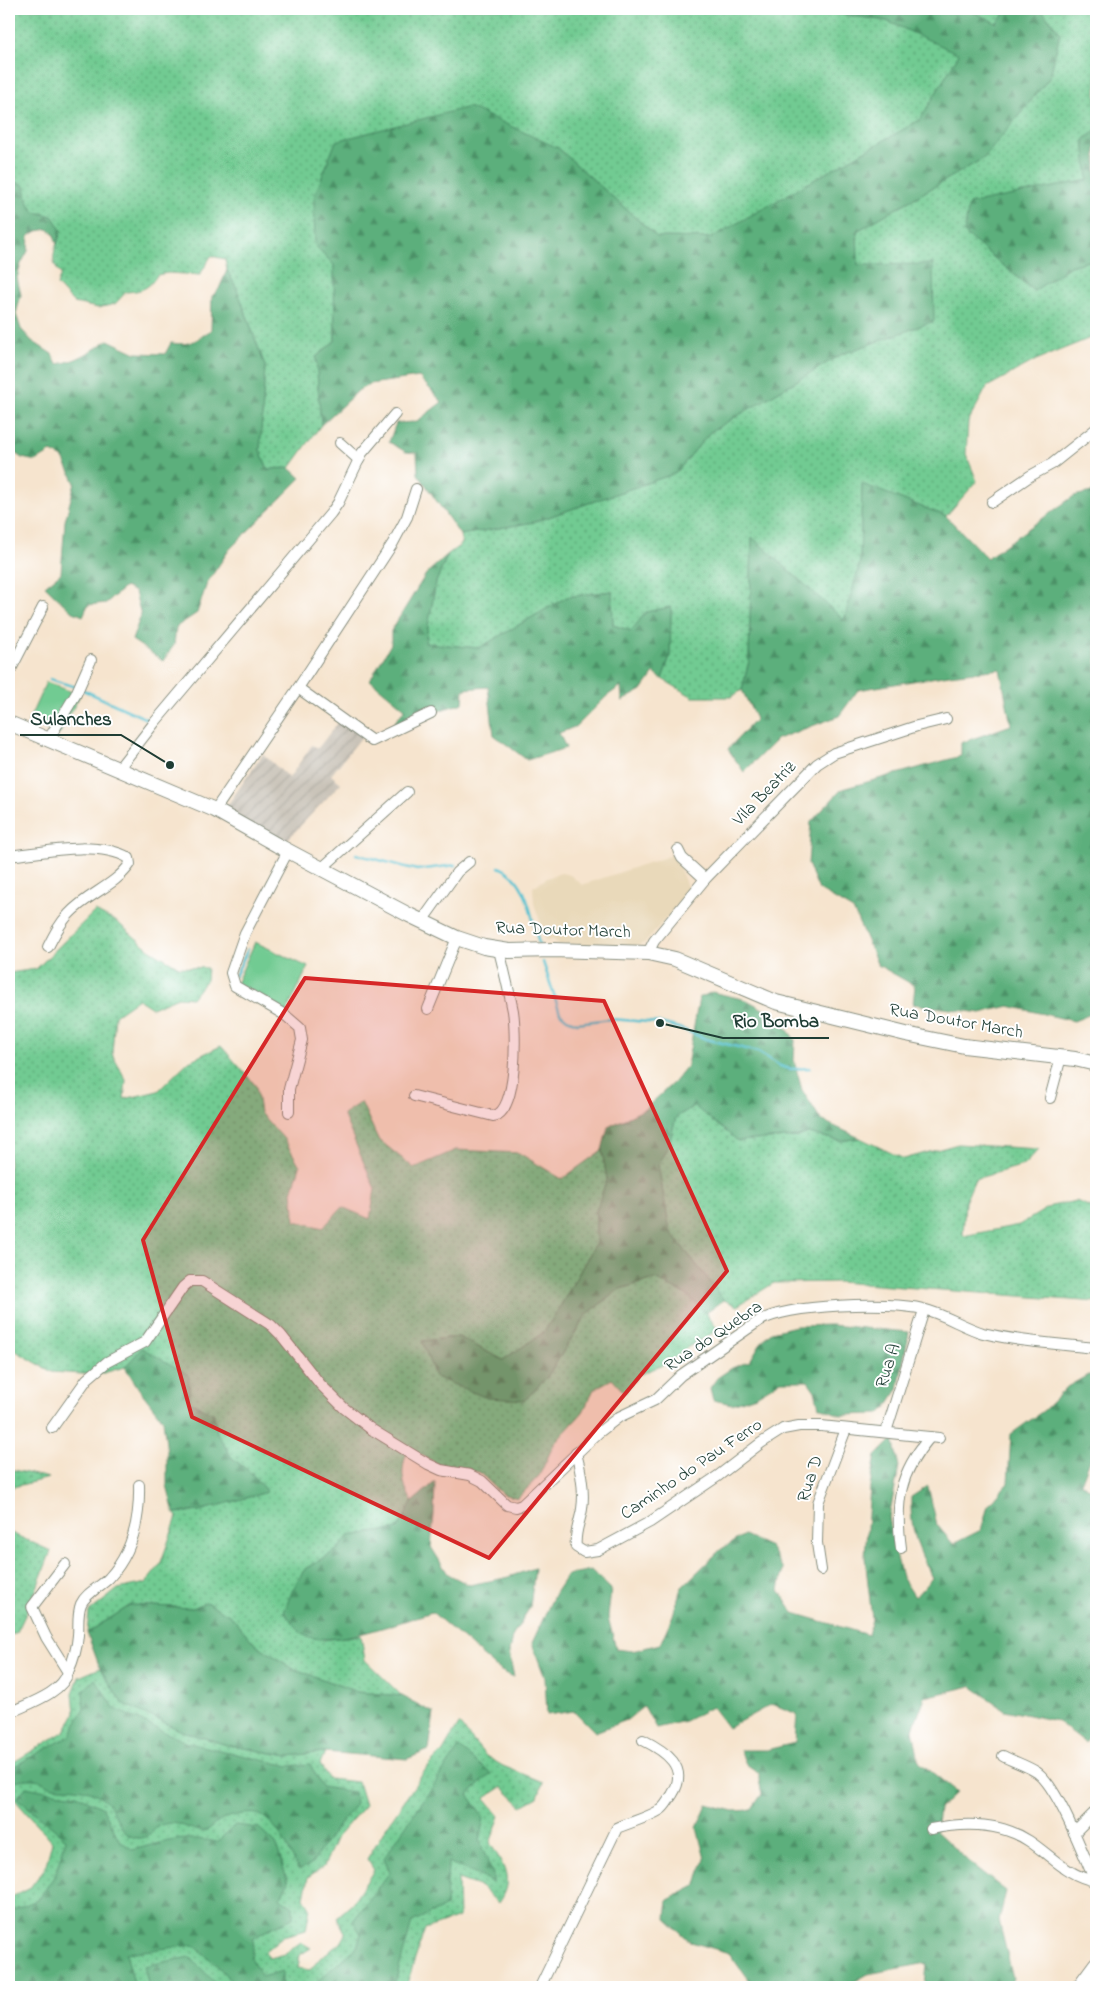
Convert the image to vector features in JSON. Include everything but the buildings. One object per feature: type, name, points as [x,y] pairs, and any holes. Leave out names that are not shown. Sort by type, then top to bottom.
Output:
[{"type":"main road","name":"Rua Doutor March","points":[[9,723],[215,810],[321,869],[457,938],[499,950],[648,953],[676,959],[776,1002],[906,1034],[964,1046],[1086,1060],[1096,1064]]},
{"type":"main road","points":[[1079,1987],[1096,1964]]},
{"type":"street","points":[[119,768],[155,722],[332,513],[362,453],[395,414]]},
{"type":"street","points":[[992,502],[1022,481],[1052,464],[1096,429]]},
{"type":"street","points":[[340,442],[359,460]]},
{"type":"street","points":[[215,810],[393,543],[407,517],[416,490]]},
{"type":"street","points":[[11,668],[43,607]]},
{"type":"street","points":[[48,740],[78,689],[91,660]]},
{"type":"street","points":[[298,688],[372,740],[431,713]]},
{"type":"street","name":"Vila Beatriz","points":[[648,953],[654,941],[705,879],[817,764],[826,757],[908,729],[946,719]]},
{"type":"street","points":[[321,869],[404,790]]},
{"type":"street","points":[[9,856],[79,849],[100,850],[129,858],[130,864],[119,876],[70,912],[48,947]]},
{"type":"street","points":[[678,850],[682,858],[705,879]]},
{"type":"street","points":[[288,851],[245,933],[232,973],[235,986],[285,1015],[300,1028],[302,1040],[289,1089],[289,1112]]},
{"type":"street","points":[[422,921],[457,872],[469,862]]},
{"type":"street","points":[[428,1009],[457,938]]},
{"type":"street","points":[[414,1096],[493,1116],[500,1114],[503,1110],[510,1092],[514,1053],[513,1012],[499,950]]},
{"type":"street","points":[[1050,1098],[1061,1057]]},
{"type":"street","name":"Rua do Quebra","points":[[52,1428],[87,1379],[107,1362],[145,1342],[190,1281],[202,1282],[271,1325],[320,1384],[344,1408],[371,1429],[414,1456],[441,1470],[470,1475],[482,1481],[507,1506],[516,1507],[522,1506],[598,1433],[619,1417],[656,1400],[682,1375],[758,1321],[770,1315],[840,1306],[904,1306],[924,1310],[982,1332],[1015,1339],[1096,1348]]},
{"type":"street","name":"Rua A","points":[[886,1432],[924,1310]]},
{"type":"street","name":"Caminho do Pau Ferro","points":[[576,1454],[581,1471],[583,1494],[575,1542],[580,1551],[590,1552],[598,1550],[650,1522],[718,1476],[761,1443],[783,1430],[799,1426],[886,1432],[935,1438],[915,1454],[905,1473],[900,1495],[899,1533],[901,1548]]},
{"type":"street","name":"Rua D","points":[[821,1570],[817,1542],[818,1504],[846,1429]]},
{"type":"street","points":[[9,1713],[58,1688],[64,1683],[75,1658],[78,1612],[82,1603],[108,1579],[121,1562],[135,1532],[139,1514],[138,1486]]},
{"type":"street","points":[[65,1564],[32,1607],[46,1637],[68,1672]]},
{"type":"street","points":[[540,1987],[617,1828],[662,1810],[675,1790],[678,1778],[677,1767],[662,1750],[643,1740]]},
{"type":"street","points":[[1003,1756],[1038,1773],[1048,1784],[1074,1833],[1096,1882]]},
{"type":"street","points":[[1074,1833],[1096,1811]]},
{"type":"street","points":[[931,1829],[954,1825],[1001,1828],[1030,1842],[1070,1872],[1081,1878],[1096,1882]]},
{"type":"highlighted area","points":[[305,978],[604,1001],[727,1271],[489,1558],[192,1417],[143,1240]]},
{"type":"shaded area","points":[[341,719],[363,735],[331,775],[341,783],[283,844],[224,810],[263,754],[289,778],[312,745],[318,748]]},
{"type":"shaded area","points":[[672,855],[689,891],[645,943],[636,946],[557,944],[554,940],[546,940],[534,903],[533,887],[547,878],[561,873],[570,875],[582,885]]},
{"type":"green space","points":[[9,9],[402,9],[437,12],[444,9],[806,9],[887,21],[960,53],[920,120],[711,238],[657,237],[558,148],[315,244],[334,265],[335,341],[316,357],[321,425],[290,468],[268,469],[260,450],[265,366],[237,289],[227,270],[225,259],[211,256],[200,275],[168,273],[157,275],[144,288],[126,292],[115,304],[98,308],[74,303],[57,285],[61,274],[55,264],[54,253],[61,230],[52,216],[34,212],[27,200],[25,186],[13,181],[9,182]]},
{"type":"green space","points":[[806,9],[967,9],[996,23],[1009,9],[1041,9],[1060,33],[1050,77],[984,158],[857,231],[858,265],[933,264],[934,321],[842,354],[710,432],[676,473],[534,522],[460,535],[418,474],[417,453],[406,452],[389,442],[396,423],[416,422],[442,402],[419,377],[370,384],[359,390],[321,425],[316,357],[335,341],[334,265],[315,245],[314,197],[336,141],[469,107],[558,148],[657,237],[711,238],[920,120],[959,54],[887,21]]},
{"type":"green space","points":[[967,9],[1009,9],[996,23]]},
{"type":"green space","points":[[1041,9],[1096,9],[1096,130],[1084,140],[1089,180],[964,232],[1034,291],[1070,266],[1096,259],[1096,335],[1036,360],[987,387],[968,422],[966,454],[977,481],[946,516],[862,485],[860,563],[844,621],[752,538],[749,661],[742,690],[731,697],[693,697],[662,679],[670,656],[671,607],[646,612],[632,631],[613,625],[611,591],[567,597],[479,648],[425,643],[436,582],[448,554],[462,544],[460,535],[534,522],[676,473],[710,432],[842,354],[934,321],[858,265],[857,231],[984,158],[1050,77],[1060,33]]},
{"type":"green space","points":[[1096,130],[1096,259],[1070,266],[1034,291],[964,233],[969,204],[1088,180],[1084,140]]},
{"type":"green space","points":[[13,181],[25,186],[27,200],[34,212],[52,216],[61,230],[57,245],[54,234],[48,229],[37,231],[29,236],[28,251],[21,264],[17,278],[21,295],[16,314],[21,329],[32,341],[52,354],[57,364],[90,352],[108,340],[136,353],[165,354],[171,343],[183,344],[192,342],[211,330],[212,296],[219,289],[227,270],[237,289],[265,366],[260,450],[268,469],[290,468],[301,478],[229,550],[207,583],[197,613],[176,627],[174,645],[163,661],[132,640],[141,615],[135,592],[125,587],[106,603],[88,605],[83,616],[71,611],[45,586],[61,573],[65,521],[75,483],[63,458],[51,452],[36,461],[22,458],[9,449],[9,182]]},
{"type":"green space","points":[[862,484],[946,516],[987,558],[1074,496],[1096,491],[1096,1012],[1074,1021],[1009,1006],[981,1013],[913,1004],[915,986],[878,965],[853,910],[819,890],[808,864],[811,822],[842,789],[961,756],[961,743],[1011,725],[1000,669],[949,675],[858,690],[839,716],[777,739],[744,772],[728,749],[756,719],[742,690],[749,661],[752,537],[844,620],[860,563]]},
{"type":"green space","points":[[448,554],[436,582],[425,643],[479,648],[567,597],[612,591],[613,625],[631,631],[646,612],[671,607],[670,656],[662,679],[654,673],[642,690],[622,701],[621,686],[607,696],[577,726],[559,733],[566,748],[527,760],[494,735],[488,687],[464,689],[463,703],[431,713],[399,729],[395,722],[405,709],[370,680],[391,644],[391,631],[426,574]]},
{"type":"green space","points":[[46,682],[80,695],[59,735],[28,722]]},
{"type":"green space","points":[[95,911],[117,922],[149,949],[179,967],[207,968],[206,980],[192,998],[178,997],[152,1008],[138,999],[115,1015],[112,1054],[126,1080],[124,1099],[158,1091],[189,1061],[221,1046],[256,1086],[260,1113],[284,1139],[300,1166],[292,1192],[295,1221],[323,1228],[342,1207],[370,1219],[375,1189],[343,1114],[361,1102],[378,1139],[414,1168],[456,1150],[519,1153],[562,1179],[602,1150],[607,1179],[596,1211],[596,1243],[543,1333],[503,1360],[459,1337],[423,1341],[547,1377],[587,1314],[620,1289],[655,1279],[687,1295],[706,1313],[718,1330],[688,1347],[668,1363],[638,1375],[625,1393],[612,1379],[594,1389],[583,1412],[554,1444],[539,1476],[518,1498],[502,1494],[479,1472],[445,1468],[416,1452],[407,1452],[403,1466],[403,1477],[412,1502],[398,1529],[349,1536],[337,1550],[305,1569],[323,1640],[361,1635],[365,1660],[402,1696],[357,1692],[292,1668],[254,1643],[231,1616],[206,1603],[193,1608],[131,1605],[87,1633],[89,1612],[118,1589],[146,1583],[160,1565],[177,1517],[174,1513],[199,1511],[267,1492],[251,1473],[232,1458],[217,1433],[214,1414],[190,1402],[142,1348],[125,1367],[96,1375],[52,1372],[9,1347],[9,973],[36,969]]},
{"type":"green space","points":[[255,942],[308,967],[285,1015],[235,986]]},
{"type":"green space","points":[[712,992],[747,1000],[779,1018],[795,1040],[794,1061],[802,1090],[821,1120],[860,1138],[840,1141],[808,1133],[798,1137],[738,1141],[694,1106],[676,1117],[669,1144],[658,1165],[670,1231],[724,1300],[706,1313],[687,1295],[655,1279],[620,1289],[587,1314],[547,1377],[525,1400],[487,1398],[435,1377],[422,1341],[459,1337],[503,1360],[543,1333],[596,1243],[596,1211],[607,1179],[602,1150],[608,1127],[645,1109],[674,1082],[687,1066],[699,998]]},
{"type":"green space","points":[[695,1106],[738,1141],[798,1137],[808,1133],[840,1141],[860,1138],[904,1159],[958,1144],[1039,1149],[1024,1165],[975,1179],[965,1202],[963,1236],[1019,1225],[1051,1206],[1076,1201],[1096,1209],[1096,1302],[838,1282],[774,1283],[737,1306],[724,1300],[670,1231],[658,1165],[669,1144],[676,1117]]},
{"type":"green space","points":[[831,1325],[909,1332],[898,1389],[880,1414],[841,1415],[819,1407],[815,1391],[808,1381],[781,1381],[756,1396],[732,1404],[713,1400],[710,1388],[717,1378],[732,1368],[750,1361],[760,1344],[771,1332],[796,1326]]},
{"type":"green space","points":[[142,1348],[189,1375],[190,1402],[214,1414],[217,1433],[232,1458],[251,1473],[267,1492],[199,1511],[174,1513],[167,1486],[167,1452],[163,1420],[125,1367]]},
{"type":"green space","points":[[1088,1375],[1096,1376],[1096,1444],[1081,1483],[1096,1492],[1096,1721],[1086,1743],[1057,1721],[1005,1710],[971,1686],[925,1697],[913,1729],[919,1762],[957,1792],[939,1809],[936,1831],[970,1863],[1006,1891],[999,1921],[1013,1978],[1009,1987],[925,1987],[927,1963],[868,1974],[845,1987],[745,1987],[749,1981],[729,1953],[691,1942],[666,1919],[668,1900],[695,1886],[705,1859],[697,1828],[707,1804],[734,1811],[751,1810],[762,1794],[759,1773],[746,1764],[740,1750],[766,1750],[795,1743],[797,1714],[772,1704],[728,1728],[712,1707],[685,1721],[656,1728],[644,1706],[627,1720],[595,1732],[574,1711],[547,1715],[545,1678],[532,1643],[555,1593],[567,1575],[591,1570],[611,1589],[608,1617],[616,1649],[632,1651],[660,1644],[673,1615],[681,1588],[720,1550],[744,1535],[770,1547],[783,1569],[779,1590],[794,1613],[868,1635],[872,1619],[865,1557],[870,1487],[876,1456],[893,1439],[899,1467],[889,1517],[893,1543],[902,1577],[915,1597],[932,1578],[916,1539],[912,1520],[911,1497],[928,1486],[937,1525],[953,1544],[981,1530],[988,1506],[1008,1483],[1011,1434],[1043,1411],[1067,1387]]},
{"type":"green space","points":[[9,1469],[49,1478],[9,1488]]},
{"type":"green space","points":[[435,1482],[431,1547],[448,1574],[469,1585],[505,1578],[535,1568],[530,1607],[512,1637],[509,1652],[514,1677],[499,1670],[432,1612],[365,1633],[327,1639],[312,1638],[301,1633],[284,1612],[293,1589],[305,1569],[337,1550],[349,1536],[398,1529],[412,1502]]},
{"type":"green space","points":[[9,1532],[51,1551],[31,1603],[17,1632],[9,1636]]},
{"type":"green space","points":[[206,1602],[231,1616],[254,1643],[292,1668],[357,1692],[402,1696],[434,1713],[429,1750],[407,1759],[325,1752],[288,1756],[227,1745],[182,1731],[122,1703],[100,1668],[87,1633],[131,1605],[193,1608]]},
{"type":"green space","points":[[100,1668],[122,1703],[182,1731],[227,1745],[288,1756],[325,1752],[320,1764],[329,1779],[358,1782],[365,1805],[337,1837],[324,1866],[308,1877],[304,1898],[310,1907],[306,1930],[283,1936],[265,1951],[269,1958],[284,1954],[301,1942],[311,1948],[300,1955],[298,1968],[310,1970],[321,1957],[341,1943],[346,1934],[337,1917],[352,1904],[374,1870],[367,1859],[387,1826],[428,1766],[443,1751],[459,1724],[486,1756],[503,1766],[543,1782],[538,1797],[522,1806],[502,1787],[485,1798],[500,1816],[490,1843],[505,1872],[506,1887],[503,1895],[498,1903],[481,1887],[458,1879],[459,1917],[425,1929],[406,1987],[219,1987],[145,1966],[149,1987],[9,1987],[9,1898],[29,1889],[45,1868],[52,1842],[9,1793],[9,1765],[65,1731],[75,1713],[73,1693],[79,1677]]},
{"type":"green space","points":[[95,1679],[115,1709],[188,1743],[289,1766],[310,1764],[322,1787],[354,1792],[356,1804],[311,1864],[299,1870],[278,1832],[267,1819],[260,1815],[236,1815],[222,1819],[203,1831],[173,1823],[162,1825],[147,1836],[139,1838],[128,1835],[120,1826],[108,1803],[92,1792],[73,1788],[53,1787],[36,1779],[10,1783],[9,1769],[70,1736],[84,1709],[83,1691]]},
{"type":"green space","points":[[459,1748],[491,1774],[468,1794],[484,1818],[479,1840],[493,1875],[493,1882],[448,1862],[446,1906],[412,1922],[394,1987],[306,1987],[313,1985],[357,1947],[361,1934],[353,1921],[390,1872],[384,1858]]},
{"type":"green space","points":[[26,1787],[77,1795],[103,1808],[119,1840],[133,1850],[185,1839],[217,1842],[235,1825],[259,1828],[276,1844],[288,1882],[280,1898],[293,1907],[293,1918],[274,1926],[254,1938],[251,1958],[262,1977],[282,1971],[282,1987],[236,1987],[219,1967],[194,1945],[126,1953],[135,1987],[9,1987],[9,1912],[39,1899],[55,1875],[66,1839],[17,1798]]},
{"type":"green space","points":[[190,1957],[219,1987],[149,1987],[144,1966]]},
{"type":"waterway","points":[[50,679],[76,687]]},
{"type":"waterway","points":[[81,689],[151,721]]},
{"type":"waterway","points":[[356,854],[417,870],[456,865]]},
{"type":"waterway","points":[[499,867],[509,872],[522,889],[527,900],[539,944]]},
{"type":"waterway","points":[[235,976],[248,949]]},
{"type":"waterway","points":[[543,962],[560,1013],[567,1019],[577,1023],[611,1019],[660,1023],[679,1028],[706,1039],[758,1052],[780,1066],[790,1069],[810,1068]]},
{"type":"place","name":"Sulanches","points":[[170,765]]},
{"type":"place","name":"Rio Bomba","points":[[660,1023]]}]
